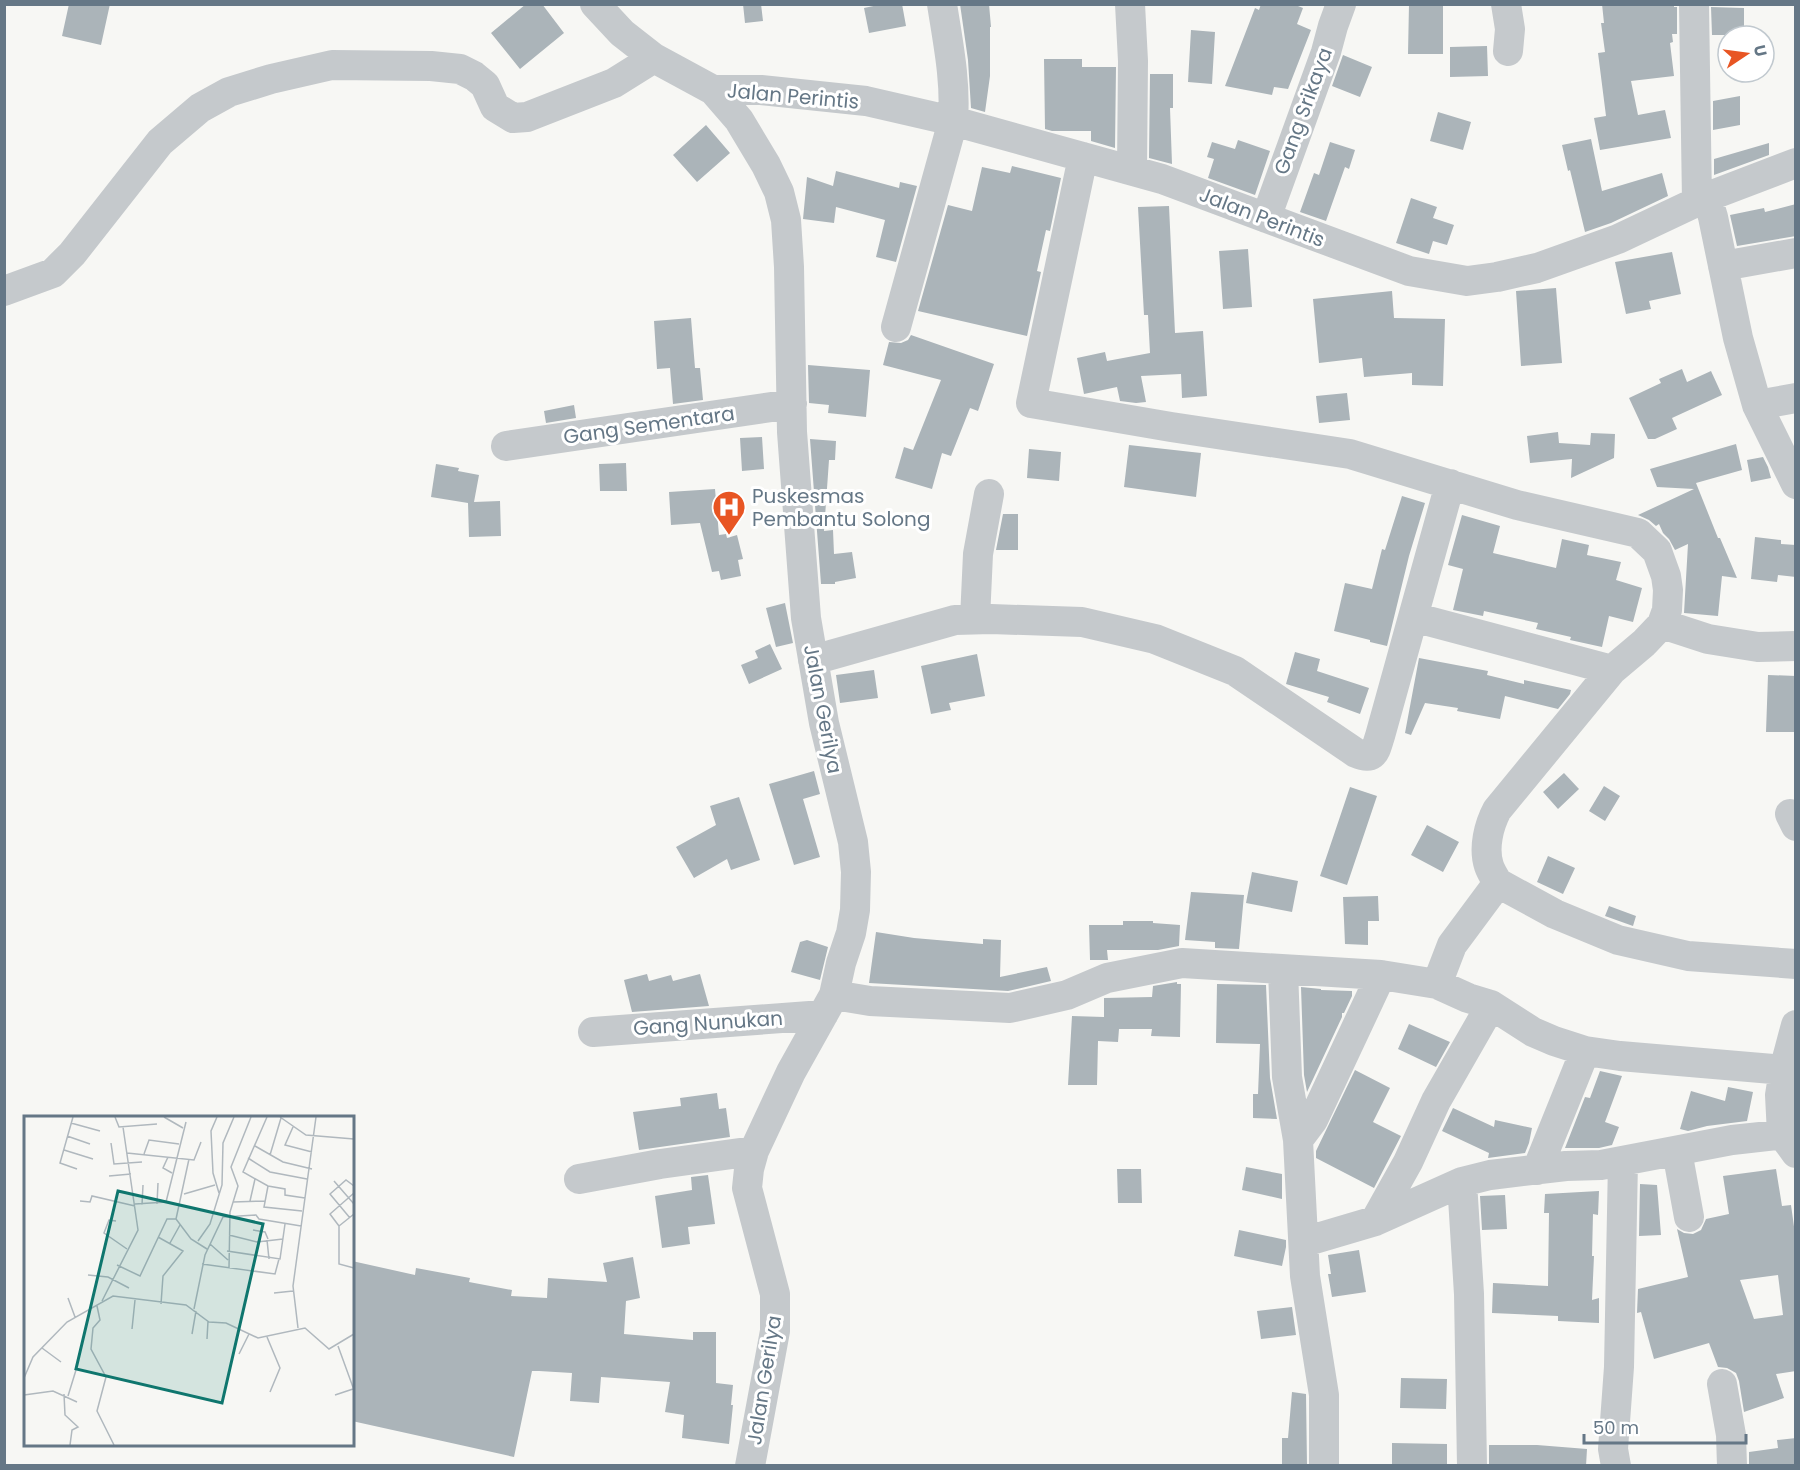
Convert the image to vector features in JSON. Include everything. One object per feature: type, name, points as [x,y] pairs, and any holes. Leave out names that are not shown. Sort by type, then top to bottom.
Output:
[{"type":"street","name":"Jalan Gerilya","points":[[595,4],[622,33],[654,58],[713,90],[739,120],[779,192],[786,220],[789,267],[792,432],[806,618],[824,723],[853,842],[856,872],[855,910],[851,933],[828,1005],[791,1072],[754,1151],[749,1169],[747,1188],[775,1294],[776,1310],[775,1331],[750,1466]]},
{"type":"street","points":[[896,327],[953,121],[954,80],[942,4]]},
{"type":"street","points":[[1130,4],[1133,61],[1132,170]]},
{"type":"street","name":"Gang Srikaya","points":[[1266,218],[1341,4]]},
{"type":"street","points":[[1506,4],[1510,29],[1509,51]]},
{"type":"street","points":[[1694,4],[1702,199],[1723,266],[1738,338],[1757,405],[1796,484]]},
{"type":"street","points":[[4,291],[53,273],[72,254],[160,142],[201,108],[229,92],[271,79],[332,65],[431,66],[460,69],[474,76],[485,85],[495,107],[513,118],[526,117],[614,83],[654,58]]},
{"type":"street","name":"Jalan Perintis","points":[[713,90],[761,90],[866,102],[953,121],[1162,179],[1409,271],[1467,281],[1537,268],[1618,239],[1702,199],[1796,163]]},
{"type":"street","points":[[1083,157],[1031,402],[1170,427],[1350,454],[1517,505],[1638,533],[1657,551],[1666,576],[1668,600],[1662,624],[1612,670],[1497,810],[1487,839],[1488,865],[1498,883],[1555,914],[1618,940],[1688,956],[1796,964]]},
{"type":"street","points":[[1723,266],[1796,253]]},
{"type":"street","points":[[1757,405],[1796,398]]},
{"type":"street","name":"Gang Sementara","points":[[506,446],[792,404]]},
{"type":"street","points":[[813,660],[954,620],[1082,622],[1155,639],[1235,671],[1344,745],[1364,757],[1370,756],[1374,754],[1380,736],[1450,484]]},
{"type":"street","points":[[975,619],[978,554],[989,494]]},
{"type":"street","points":[[1413,617],[1612,670]]},
{"type":"street","points":[[1662,624],[1708,639],[1758,647],[1796,646]]},
{"type":"street","points":[[1437,984],[1452,945],[1498,883]]},
{"type":"street","name":"Gang Nunukan","points":[[593,1032],[870,1001],[1010,1008],[1067,995],[1107,978],[1182,963],[1381,975],[1437,984],[1468,998],[1491,1005],[1533,1032],[1585,1050],[1620,1056],[1784,1070]]},
{"type":"street","points":[[1283,970],[1287,1077],[1298,1140],[1305,1276],[1324,1395],[1324,1466]]},
{"type":"street","points":[[1298,1140],[1318,1110],[1381,975]]},
{"type":"street","points":[[1375,1221],[1408,1162],[1436,1101],[1491,1005]]},
{"type":"street","points":[[1304,1242],[1375,1221],[1461,1182],[1490,1175],[1623,1161],[1732,1140],[1791,1140],[1780,1095],[1796,1025]]},
{"type":"street","points":[[1537,1170],[1585,1050]]},
{"type":"street","points":[[579,1179],[660,1164],[754,1151]]},
{"type":"street","points":[[1677,1151],[1689,1217]]},
{"type":"street","points":[[1616,1466],[1613,1449],[1619,1367],[1623,1161]]},
{"type":"street","points":[[1461,1182],[1469,1294],[1472,1466]]},
{"type":"street","points":[[1722,1384],[1731,1436],[1732,1466]]},
{"type":"building","points":[[69,4],[110,4],[101,45],[62,36]]},
{"type":"building","points":[[526,4],[542,4],[564,33],[520,69],[491,33]]},
{"type":"building","points":[[743,4],[761,4],[763,21],[745,23]]},
{"type":"building","points":[[883,4],[902,4],[906,26],[869,33],[864,8]]},
{"type":"building","points":[[960,4],[989,4],[990,76],[985,112],[971,108],[968,60]]},
{"type":"building","points":[[1261,4],[1293,4],[1303,8],[1297,24],[1311,30],[1288,89],[1274,87],[1272,95],[1225,86],[1255,8],[1259,10]]},
{"type":"building","points":[[1409,4],[1443,4],[1443,54],[1408,54]]},
{"type":"building","points":[[1602,4],[1674,4],[1674,7],[1677,7],[1677,34],[1672,34],[1673,42],[1670,43],[1674,76],[1631,81],[1638,115],[1665,110],[1671,138],[1600,150],[1594,118],[1606,116],[1598,53],[1605,52],[1601,23],[1604,23]]},
{"type":"building","points":[[1711,7],[1744,8],[1744,24],[1716,24],[1716,35],[1712,35]]},
{"type":"building","points":[[1191,30],[1215,32],[1212,84],[1188,82]]},
{"type":"building","points":[[1487,46],[1488,76],[1450,77],[1450,47]]},
{"type":"building","points":[[1343,55],[1372,67],[1360,97],[1332,86]]},
{"type":"building","points":[[1044,59],[1082,59],[1082,67],[1116,67],[1115,148],[1091,141],[1091,131],[1045,129]]},
{"type":"building","points":[[1150,74],[1173,74],[1173,108],[1170,108],[1172,164],[1149,158]]},
{"type":"building","points":[[1740,96],[1740,125],[1713,130],[1713,101]]},
{"type":"building","points":[[1438,112],[1471,122],[1463,150],[1430,141]]},
{"type":"building","points":[[706,125],[730,153],[697,182],[673,155]]},
{"type":"building","points":[[1591,139],[1602,191],[1662,173],[1668,196],[1611,223],[1585,232],[1562,145]]},
{"type":"building","points":[[1238,140],[1270,151],[1255,195],[1208,178],[1214,159],[1207,157],[1212,142],[1235,149]]},
{"type":"building","points":[[1330,142],[1355,150],[1349,169],[1345,167],[1326,221],[1300,212],[1314,173],[1319,175]]},
{"type":"building","points":[[1769,143],[1769,155],[1714,175],[1714,159]]},
{"type":"building","points":[[1012,166],[1061,178],[1050,231],[1046,230],[1037,271],[1041,272],[1027,336],[918,311],[948,205],[972,211],[982,167],[1010,173]]},
{"type":"building","points":[[836,171],[899,188],[900,182],[917,186],[896,262],[876,257],[885,220],[836,207],[834,223],[803,219],[807,177],[833,186]]},
{"type":"building","points":[[1411,198],[1437,207],[1433,218],[1454,225],[1447,245],[1433,241],[1429,254],[1396,243]]},
{"type":"building","points":[[1796,204],[1796,236],[1737,246],[1730,215],[1764,208],[1765,212]]},
{"type":"building","points":[[1169,206],[1175,333],[1203,331],[1207,396],[1182,398],[1181,374],[1141,376],[1146,402],[1120,401],[1117,387],[1084,394],[1077,358],[1105,352],[1107,361],[1150,353],[1148,315],[1144,315],[1138,207]]},
{"type":"building","points":[[1248,249],[1252,307],[1223,309],[1219,251]]},
{"type":"building","points":[[1672,252],[1681,294],[1649,301],[1651,309],[1626,314],[1615,262]]},
{"type":"building","points":[[1556,288],[1562,363],[1521,366],[1516,291]]},
{"type":"building","points":[[1392,291],[1394,318],[1445,319],[1443,386],[1412,385],[1412,373],[1364,377],[1362,358],[1319,363],[1313,299]]},
{"type":"building","points":[[691,318],[695,368],[700,368],[703,400],[673,404],[670,368],[657,369],[654,321]]},
{"type":"building","points":[[911,335],[994,364],[978,411],[970,408],[951,456],[942,453],[932,489],[895,478],[904,447],[913,450],[941,380],[883,365],[889,342],[901,343],[908,340]]},
{"type":"building","points":[[808,365],[870,370],[866,417],[828,413],[829,405],[809,403]]},
{"type":"building","points":[[1682,369],[1687,382],[1711,371],[1722,395],[1672,418],[1677,429],[1655,439],[1648,439],[1629,398],[1661,383],[1659,379]]},
{"type":"building","points":[[1347,393],[1350,420],[1319,423],[1316,396]]},
{"type":"building","points":[[574,405],[576,418],[546,423],[544,411]]},
{"type":"building","points":[[1558,432],[1559,443],[1590,445],[1591,433],[1615,434],[1614,458],[1571,478],[1572,459],[1530,463],[1527,436]]},
{"type":"building","points":[[762,437],[764,469],[742,471],[740,438]]},
{"type":"building","points":[[810,439],[836,441],[835,460],[829,460],[824,531],[833,530],[834,554],[852,552],[856,578],[835,582],[835,584],[821,584]]},
{"type":"building","points":[[1736,444],[1742,470],[1696,483],[1737,578],[1722,576],[1718,616],[1684,613],[1688,544],[1675,550],[1659,524],[1656,526],[1638,515],[1694,489],[1657,487],[1650,469]]},
{"type":"building","points":[[1129,445],[1201,453],[1196,497],[1124,487]]},
{"type":"building","points":[[1029,449],[1061,452],[1059,481],[1027,478]]},
{"type":"building","points":[[1763,457],[1771,478],[1751,482],[1747,460]]},
{"type":"building","points":[[626,463],[627,491],[600,491],[599,464]]},
{"type":"building","points":[[436,464],[459,468],[458,471],[479,475],[474,502],[500,501],[501,536],[469,537],[468,503],[431,497]]},
{"type":"building","points":[[715,489],[719,535],[726,534],[727,538],[737,535],[743,559],[738,560],[741,576],[721,580],[719,571],[712,572],[700,523],[671,525],[669,492]]},
{"type":"building","points":[[1402,496],[1425,503],[1409,556],[1387,646],[1334,631],[1345,583],[1372,589],[1382,549],[1385,550]]},
{"type":"building","points":[[1003,514],[1018,514],[1018,550],[996,550]]},
{"type":"building","points":[[1462,515],[1500,526],[1493,553],[1556,568],[1562,539],[1589,545],[1587,555],[1621,562],[1616,580],[1642,588],[1633,622],[1609,616],[1602,647],[1536,629],[1538,623],[1484,611],[1483,616],[1453,610],[1463,569],[1448,565]]},
{"type":"building","points":[[1755,537],[1781,540],[1781,544],[1796,545],[1796,577],[1778,575],[1777,582],[1751,579]]},
{"type":"building","points":[[785,603],[793,643],[776,647],[766,608]]},
{"type":"building","points":[[770,644],[782,669],[749,684],[741,665],[758,658],[755,651]]},
{"type":"building","points":[[1295,652],[1320,659],[1317,671],[1369,688],[1360,714],[1327,702],[1329,697],[1286,684]]},
{"type":"building","points":[[977,654],[985,696],[949,703],[951,710],[931,714],[921,666]]},
{"type":"building","points":[[1419,658],[1488,671],[1487,675],[1524,684],[1524,680],[1571,690],[1558,709],[1505,696],[1500,719],[1457,711],[1458,708],[1425,703],[1411,735],[1405,733]]},
{"type":"building","points":[[874,670],[878,698],[840,703],[836,675]]},
{"type":"building","points":[[1768,675],[1796,676],[1794,732],[1766,732]]},
{"type":"building","points":[[814,771],[820,794],[803,799],[820,857],[794,865],[769,784]]},
{"type":"building","points":[[1564,773],[1579,789],[1558,809],[1543,792]]},
{"type":"building","points":[[1604,786],[1620,796],[1605,821],[1589,811]]},
{"type":"building","points":[[1350,787],[1377,796],[1347,885],[1320,876]]},
{"type":"building","points":[[739,797],[760,860],[731,870],[727,859],[694,878],[676,847],[716,825],[710,806]]},
{"type":"building","points":[[1427,825],[1459,842],[1443,872],[1411,855]]},
{"type":"building","points":[[1548,856],[1575,868],[1563,894],[1537,882]]},
{"type":"building","points":[[1252,872],[1298,881],[1292,912],[1246,903]]},
{"type":"building","points":[[1191,892],[1244,895],[1239,949],[1215,948],[1215,942],[1185,940]]},
{"type":"building","points":[[1378,896],[1379,921],[1368,921],[1368,945],[1345,944],[1343,897]]},
{"type":"building","points":[[1609,906],[1636,916],[1633,926],[1605,916]]},
{"type":"building","points":[[1123,921],[1153,921],[1153,923],[1180,925],[1179,946],[1158,950],[1107,950],[1108,960],[1090,960],[1089,925],[1123,925]]},
{"type":"building","points":[[876,932],[983,944],[983,939],[1001,940],[1000,977],[1047,967],[1051,981],[1008,991],[869,983]]},
{"type":"building","points":[[807,940],[828,947],[820,980],[791,972],[800,942]]},
{"type":"building","points":[[647,974],[649,981],[671,975],[673,981],[700,974],[709,1006],[632,1012],[624,980]]},
{"type":"building","points":[[1177,982],[1181,984],[1180,1037],[1151,1036],[1152,1029],[1119,1029],[1118,1042],[1098,1041],[1097,1085],[1068,1085],[1072,1016],[1104,1017],[1104,998],[1152,997],[1153,986]]},
{"type":"building","points":[[1217,984],[1266,985],[1270,1078],[1277,1119],[1253,1118],[1253,1094],[1258,1094],[1260,1044],[1216,1043]]},
{"type":"building","points":[[1301,987],[1352,991],[1352,996],[1342,1013],[1307,1092],[1304,1075]]},
{"type":"building","points":[[1409,1024],[1450,1042],[1436,1067],[1398,1049]]},
{"type":"building","points":[[1355,1070],[1390,1088],[1373,1122],[1401,1136],[1374,1188],[1316,1158],[1316,1151]]},
{"type":"building","points":[[1600,1071],[1622,1076],[1605,1122],[1619,1127],[1612,1145],[1599,1148],[1565,1148],[1585,1097],[1590,1098]]},
{"type":"building","points":[[1728,1087],[1753,1092],[1747,1121],[1688,1131],[1680,1129],[1691,1091],[1725,1101]]},
{"type":"building","points":[[717,1093],[719,1109],[726,1108],[730,1137],[639,1150],[633,1112],[681,1106],[680,1098]]},
{"type":"building","points":[[1453,1108],[1494,1127],[1495,1120],[1532,1128],[1525,1153],[1488,1158],[1489,1153],[1442,1131]]},
{"type":"building","points":[[1246,1167],[1282,1174],[1282,1199],[1242,1190]]},
{"type":"building","points":[[1117,1169],[1141,1169],[1142,1203],[1118,1203]]},
{"type":"building","points":[[1776,1169],[1782,1206],[1791,1205],[1796,1241],[1796,1371],[1776,1374],[1784,1398],[1744,1412],[1736,1373],[1727,1368],[1718,1367],[1709,1343],[1654,1359],[1641,1312],[1637,1313],[1638,1289],[1688,1277],[1677,1229],[1693,1234],[1701,1230],[1706,1219],[1729,1214],[1723,1176]],"holes":[[[1778,1275],[1783,1315],[1754,1319],[1740,1280]]]},
{"type":"building","points":[[708,1175],[715,1224],[688,1227],[690,1244],[662,1248],[655,1196],[692,1190],[691,1177]]},
{"type":"building","points":[[1640,1184],[1657,1185],[1661,1235],[1639,1236]]},
{"type":"building","points":[[1599,1191],[1598,1215],[1593,1214],[1592,1300],[1599,1298],[1599,1323],[1558,1321],[1558,1316],[1492,1313],[1493,1283],[1548,1286],[1549,1213],[1544,1213],[1545,1194]]},
{"type":"building","points":[[1505,1195],[1507,1229],[1482,1230],[1480,1196]]},
{"type":"building","points":[[1239,1230],[1286,1240],[1282,1266],[1234,1256]]},
{"type":"building","points":[[1359,1250],[1366,1292],[1332,1297],[1328,1274],[1331,1274],[1328,1255]]},
{"type":"building","points":[[633,1257],[640,1298],[626,1301],[624,1334],[693,1340],[693,1332],[716,1332],[716,1383],[733,1385],[729,1444],[682,1438],[684,1415],[665,1412],[670,1382],[601,1377],[599,1403],[570,1401],[572,1373],[532,1371],[514,1457],[354,1421],[354,1261],[415,1275],[416,1268],[470,1278],[469,1282],[512,1290],[511,1296],[547,1298],[548,1278],[607,1282],[603,1263]]},
{"type":"building","points":[[1292,1307],[1296,1335],[1261,1339],[1257,1311]]},
{"type":"building","points":[[1401,1378],[1447,1379],[1446,1409],[1400,1408]]},
{"type":"building","points":[[1292,1392],[1306,1394],[1307,1466],[1282,1466],[1282,1438],[1288,1438]]},
{"type":"building","points":[[1796,1438],[1796,1466],[1749,1466],[1749,1452],[1778,1448],[1777,1440]]},
{"type":"building","points":[[1392,1443],[1447,1444],[1447,1466],[1392,1466]]},
{"type":"building","points":[[1489,1445],[1537,1445],[1587,1449],[1586,1466],[1489,1466]]},
{"type":"place","name":"Puskesmas Pembantu Solong","points":[[729,536]]}]
